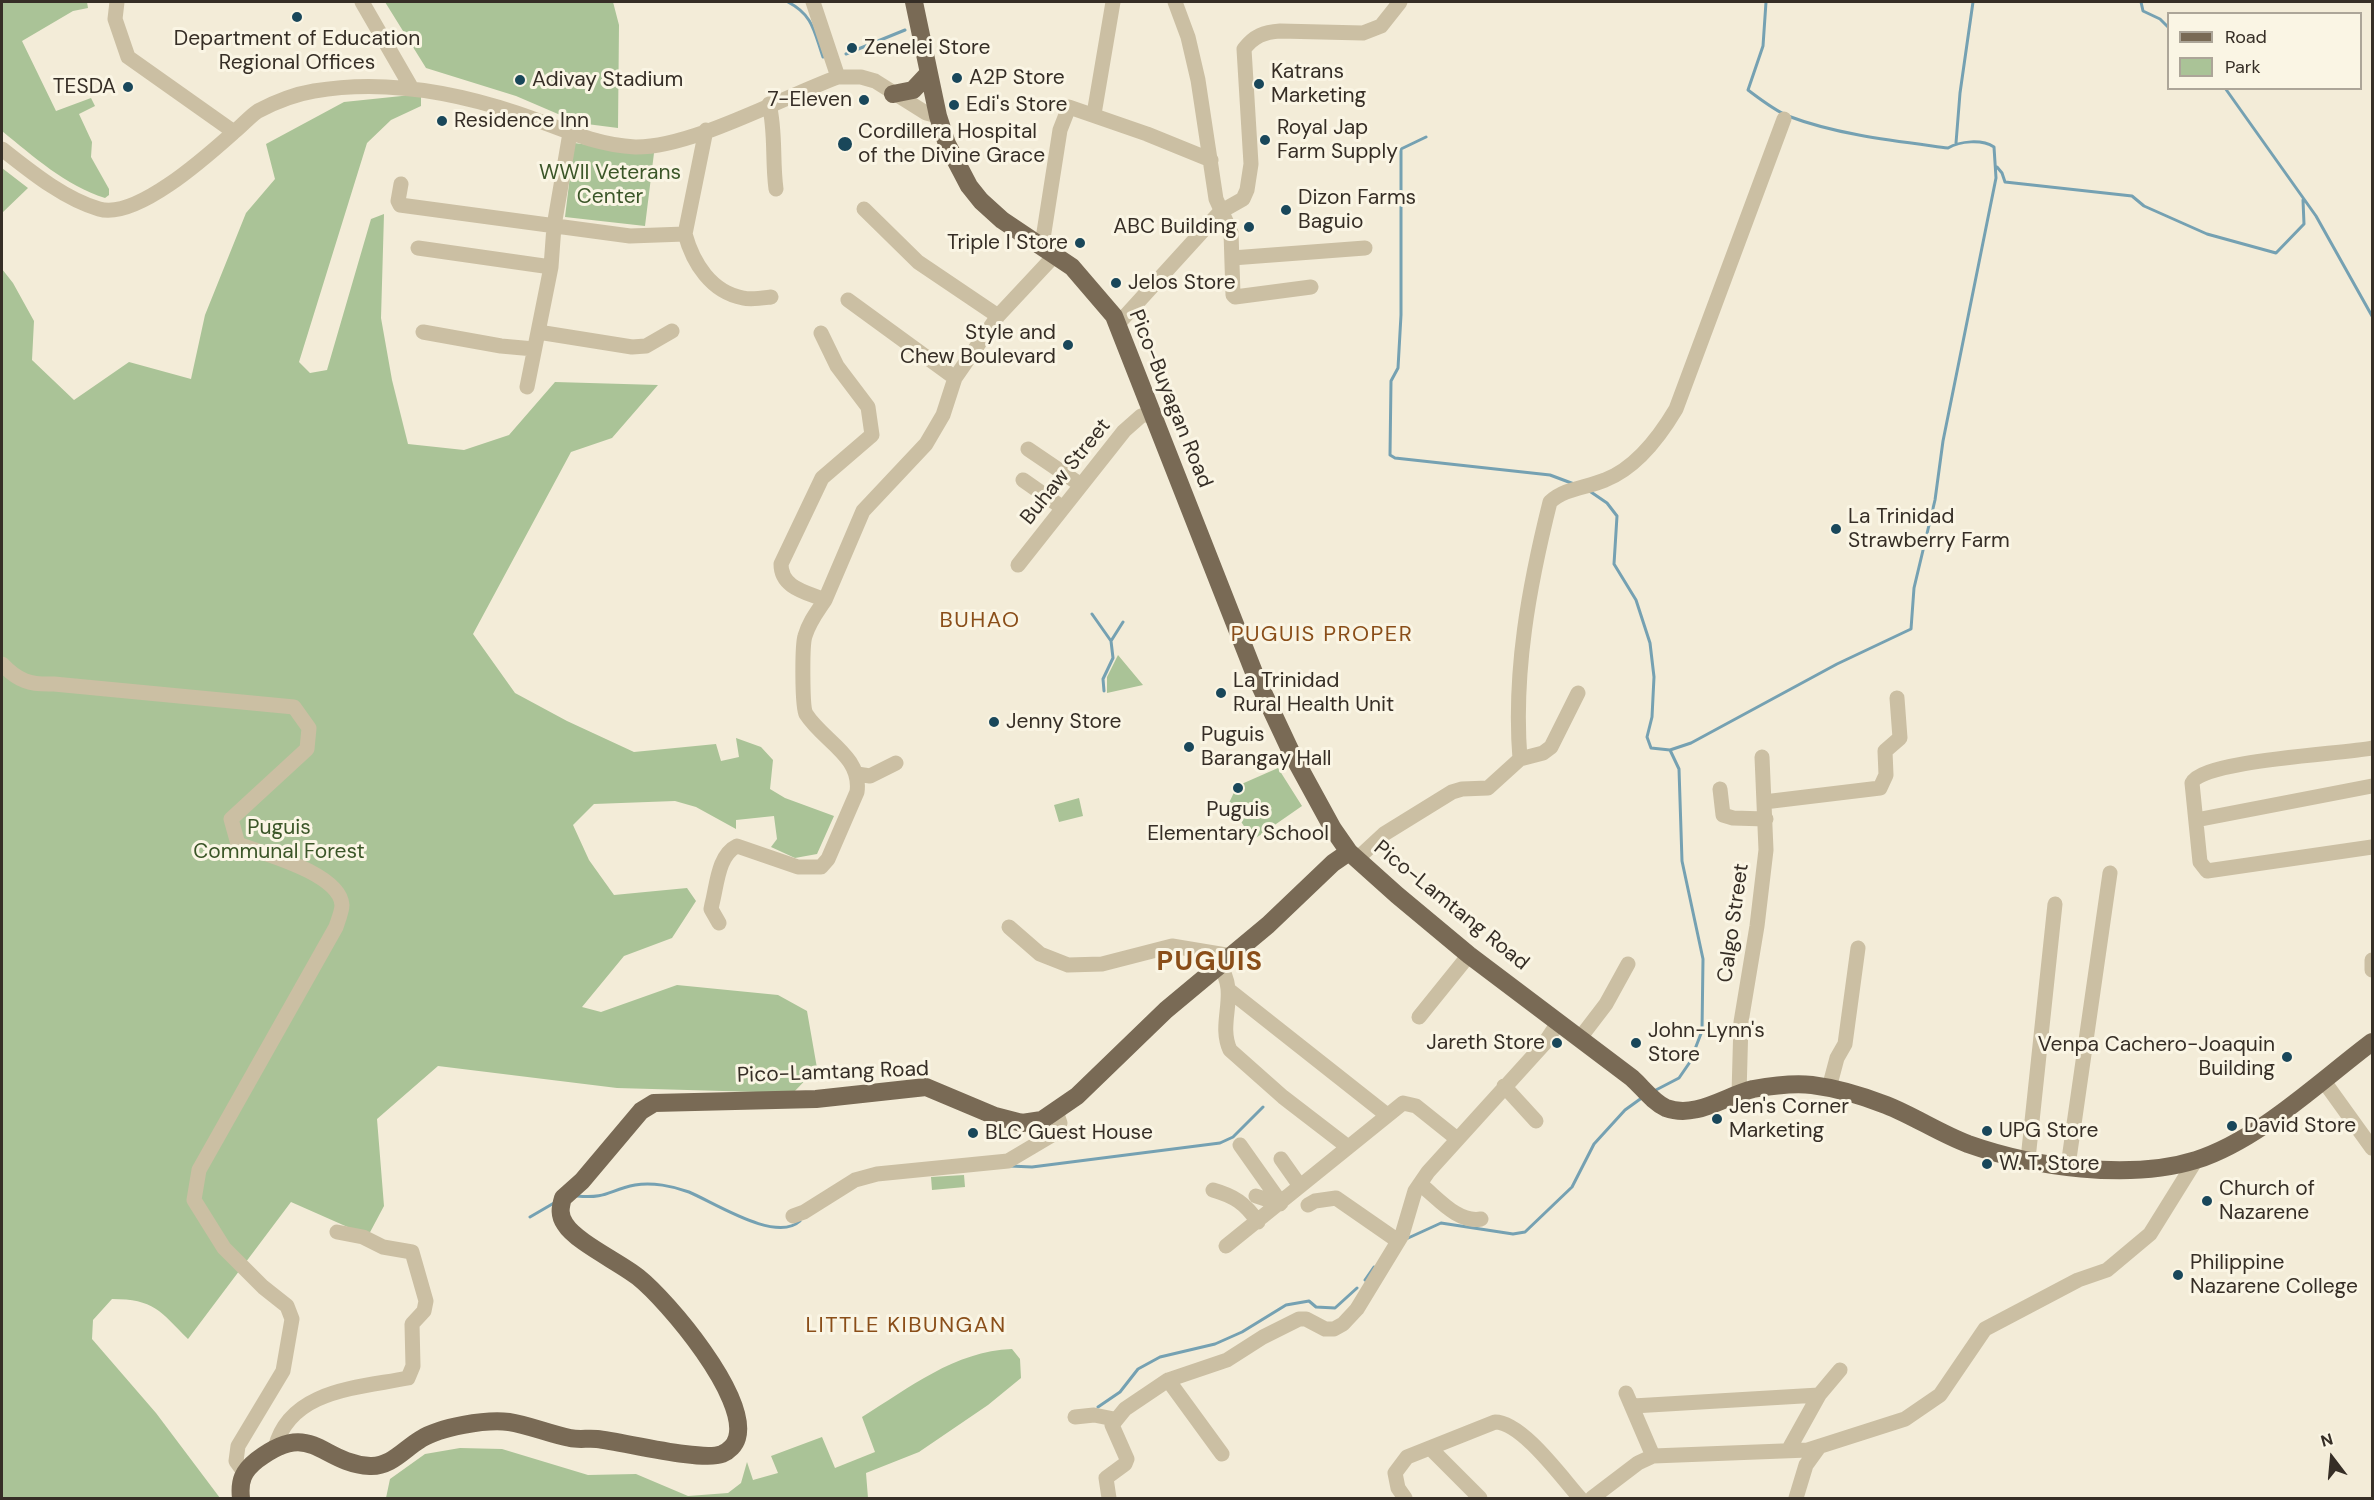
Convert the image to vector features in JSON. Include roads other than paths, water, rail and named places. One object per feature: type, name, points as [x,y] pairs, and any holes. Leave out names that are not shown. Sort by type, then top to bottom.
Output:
[{"type":"main road","name":"Pico-Buyagan Road","points":[[914,2],[928,74],[947,144],[976,196],[1002,220],[1079,273],[1111,310],[1118,324],[1147,415],[1256,675],[1308,785],[1353,856]]},
{"type":"main road","points":[[892,94],[913,90],[928,74]]},
{"type":"main road","name":"Pico-Lamtang Road","points":[[244,1472],[275,1448],[294,1442],[312,1443],[355,1462],[380,1465],[394,1459],[422,1438],[441,1430],[471,1424],[507,1421],[572,1438],[596,1439],[689,1454],[723,1454],[732,1447],[737,1438],[737,1418],[728,1390],[706,1355],[682,1322],[639,1278],[602,1251],[580,1240],[566,1226],[561,1217],[563,1198],[582,1180],[641,1111],[654,1103],[816,1099],[926,1087],[995,1116],[1022,1124],[1042,1120],[1098,1078],[1166,1010],[1226,961],[1333,862],[1353,856],[1469,955],[1580,1038],[1643,1088],[1656,1102],[1667,1108],[1687,1110],[1703,1108],[1754,1089],[1809,1084],[1887,1105],[1966,1143],[2028,1160],[2067,1166],[2132,1169],[2196,1160],[2246,1136],[2373,1042]]},
{"type":"main road","points":[[241,1498],[239,1484],[244,1472]]},
{"type":"street","points":[[117,2],[115,19],[128,57],[234,132]]},
{"type":"street","points":[[362,2],[411,87]]},
{"type":"street","points":[[813,2],[838,77]]},
{"type":"street","points":[[1094,114],[1113,2]]},
{"type":"street","points":[[1175,2],[1188,38],[1220,212],[1231,232],[1233,258],[1231,291],[1235,297],[1311,287]]},
{"type":"street","points":[[1118,324],[1220,212],[1242,199],[1250,182],[1251,164],[1244,49],[1252,39],[1267,32],[1280,31],[1363,33],[1381,26],[1400,2]]},
{"type":"street","points":[[2,149],[67,195],[100,210],[122,210],[144,200],[257,112],[313,91],[349,87],[411,87],[448,93],[517,113],[590,140],[635,147],[658,145],[706,130],[838,77],[861,77],[875,81],[892,94],[926,113],[938,116]]},
{"type":"street","points":[[769,104],[773,122],[772,165],[776,189]]},
{"type":"street","points":[[719,923],[711,909],[711,904],[722,864],[733,848],[737,846],[806,869],[824,866],[857,792],[857,774],[849,759],[829,742],[804,709],[804,639],[809,623],[825,600],[856,524],[880,491],[926,444],[943,415],[955,378],[1048,250],[1060,130],[1067,109],[1071,107],[1094,114],[1211,160]]},
{"type":"street","points":[[1520,759],[1516,720],[1525,621],[1550,502],[1559,494],[1618,474],[1665,429],[1676,409],[1681,389],[1784,119]]},
{"type":"street","points":[[706,130],[685,234],[693,259],[718,287],[744,299],[771,297]]},
{"type":"street","points":[[527,387],[551,267],[554,226],[570,133]]},
{"type":"street","points":[[401,183],[398,201],[400,205],[630,236],[685,234]]},
{"type":"street","points":[[864,209],[918,262],[998,316]]},
{"type":"street","points":[[418,248],[551,267]]},
{"type":"street","points":[[1233,258],[1365,248]]},
{"type":"street","points":[[848,300],[955,378]]},
{"type":"street","points":[[538,332],[646,346],[672,331]]},
{"type":"street","points":[[423,332],[501,346],[534,349]]},
{"type":"street","points":[[821,333],[837,366],[868,407],[872,424],[872,435],[828,471],[815,488],[781,564],[783,578],[788,584],[825,600]]},
{"type":"street","name":"Buhaw Street","points":[[1018,565],[1124,431],[1147,415]]},
{"type":"street","points":[[1028,449],[1081,485]]},
{"type":"street","points":[[1023,480],[1063,508]]},
{"type":"street","points":[[2,664],[13,676],[31,685],[54,684],[294,707],[309,728],[307,749],[231,819],[238,844],[307,870],[335,890],[342,905],[336,927],[199,1170],[194,1200],[224,1248],[263,1287],[287,1306],[292,1319],[283,1371],[238,1446],[236,1461],[244,1472]]},
{"type":"street","points":[[1353,856],[1452,792],[1489,788],[1520,759],[1544,753],[1551,747],[1578,693]]},
{"type":"street","points":[[1764,802],[1880,788],[1886,775],[1885,751],[1900,738],[1897,699]]},
{"type":"street","points":[[2372,848],[2207,871],[2200,862],[2192,783],[2198,776],[2248,763],[2373,748]]},
{"type":"street","name":"Calgo Street","points":[[1739,1094],[1741,1022],[1761,902],[1766,819],[1762,757]]},
{"type":"street","points":[[857,774],[870,776],[896,763]]},
{"type":"street","points":[[2196,820],[2373,786]]},
{"type":"street","points":[[1719,789],[1723,815],[1733,818],[1766,819]]},
{"type":"street","points":[[2067,1166],[2110,873]]},
{"type":"street","points":[[2028,1160],[2055,904]]},
{"type":"street","points":[[1009,927],[1040,954],[1068,965],[1102,964],[1172,946],[1226,961],[1230,990],[1228,1046],[1273,1088],[1348,1147]]},
{"type":"street","points":[[1828,1088],[1837,1058],[1845,1044],[1858,948]]},
{"type":"street","points":[[1419,1017],[1469,955]]},
{"type":"street","points":[[2372,960],[2373,970]]},
{"type":"street","points":[[1580,1038],[1606,1004],[1628,964]]},
{"type":"street","points":[[1230,990],[1387,1115]]},
{"type":"street","points":[[1109,1498],[1107,1478],[1125,1464],[1127,1459],[1112,1425],[1114,1419],[1144,1394],[1168,1380],[1227,1360],[1263,1337],[1299,1320],[1306,1319],[1325,1329],[1343,1324],[1357,1309],[1398,1240],[1420,1184],[1456,1138],[1544,1044],[1557,1023]]},
{"type":"street","points":[[2323,1080],[2373,1148]]},
{"type":"street","points":[[1504,1086],[1536,1121]]},
{"type":"street","points":[[1226,1246],[1402,1104],[1410,1103],[1456,1138]]},
{"type":"street","points":[[793,1216],[804,1212],[855,1180],[866,1177],[1008,1161],[1057,1132],[1060,1123],[1056,1111]]},
{"type":"street","points":[[1240,1145],[1280,1204]]},
{"type":"street","points":[[1281,1159],[1300,1186]]},
{"type":"street","points":[[1592,1498],[1638,1463],[1653,1456],[1819,1447],[1905,1419],[1940,1395],[1985,1329],[2078,1280],[2107,1270],[2150,1234],[2196,1160]]},
{"type":"street","points":[[1307,1161],[1323,1169]]},
{"type":"street","points":[[1420,1184],[1459,1215],[1470,1221],[1481,1219]]},
{"type":"street","points":[[1213,1190],[1229,1194],[1240,1201],[1258,1222]]},
{"type":"street","points":[[1256,1196],[1280,1204]]},
{"type":"street","points":[[1308,1205],[1316,1201],[1336,1198],[1398,1240]]},
{"type":"street","points":[[275,1448],[279,1432],[306,1403],[323,1396],[408,1378],[413,1366],[412,1324],[424,1311],[426,1301],[412,1252],[383,1247],[363,1237],[337,1232]]},
{"type":"street","points":[[1789,1449],[1819,1395],[1840,1370]]},
{"type":"street","points":[[1168,1380],[1222,1454]]},
{"type":"street","points":[[1653,1456],[1629,1399],[1819,1395]]},
{"type":"street","points":[[1075,1417],[1104,1415],[1114,1419]]},
{"type":"street","points":[[1406,1498],[1398,1488],[1395,1473],[1399,1464],[1407,1456],[1431,1449],[1486,1425],[1506,1422],[1523,1435],[1580,1498]]},
{"type":"street","points":[[1796,1498],[1806,1466],[1819,1447]]},
{"type":"street","points":[[1431,1449],[1480,1498]]},
{"type":"waterway","points":[[788,2],[808,18],[823,57]]},
{"type":"waterway","points":[[1588,490],[1607,503],[1617,516],[1614,564],[1636,600],[1650,643],[1654,677],[1652,717],[1647,737],[1651,748],[1670,750],[1691,743],[1837,664],[1911,629],[1914,588],[1935,500],[1943,441],[1996,178],[1994,147],[1989,144],[1971,142],[1948,148],[1867,137],[1807,123],[1772,108],[1748,90],[1763,46],[1766,2]]},
{"type":"waterway","points":[[1956,143],[1960,93],[1973,2]]},
{"type":"waterway","points":[[2141,2],[2143,11],[2160,19],[2167,26]]},
{"type":"waterway","points":[[846,54],[905,30]]},
{"type":"waterway","points":[[2226,90],[2316,216],[2372,316]]},
{"type":"waterway","points":[[1426,137],[1401,149],[1401,315],[1398,368],[1391,381],[1390,455],[1395,458],[1550,475],[1574,484]]},
{"type":"waterway","points":[[1997,167],[2005,182],[2132,196],[2144,206],[2207,234],[2276,253],[2304,224],[2303,200]]},
{"type":"waterway","points":[[1092,614],[1111,641]]},
{"type":"waterway","points":[[1104,691],[1103,679],[1113,658],[1111,641],[1123,622]]},
{"type":"waterway","points":[[1654,1091],[1679,1078],[1690,1062],[1702,1031],[1703,959],[1682,861],[1679,769],[1670,750]]},
{"type":"waterway","points":[[1406,1239],[1441,1223],[1513,1234],[1525,1232],[1572,1187],[1594,1144],[1625,1110],[1643,1097]]},
{"type":"waterway","points":[[1010,1166],[1032,1167],[1220,1143],[1233,1137],[1263,1107]]},
{"type":"waterway","points":[[577,1196],[602,1195],[635,1185],[655,1184],[689,1192],[729,1212],[761,1224],[789,1227],[800,1221]]},
{"type":"waterway","points":[[530,1217],[554,1203]]},
{"type":"waterway","points":[[1365,1280],[1374,1267]]},
{"type":"waterway","points":[[1098,1407],[1120,1392],[1138,1369],[1160,1357],[1215,1344],[1242,1332],[1286,1305],[1309,1301],[1316,1307],[1335,1308],[1357,1288]]},
{"type":"place","name":"Department of Education Regional Offices","points":[[297,17]]},
{"type":"place","name":"Zenelei Store","points":[[852,48]]},
{"type":"place","name":"A2P Store","points":[[957,78]]},
{"type":"place","name":"Adivay Stadium","points":[[520,80]]},
{"type":"place","name":"Katrans Marketing","points":[[1259,84]]},
{"type":"place","name":"TESDA","points":[[128,87]]},
{"type":"place","name":"7-Eleven","points":[[864,100]]},
{"type":"place","name":"Edi's Store","points":[[954,105]]},
{"type":"place","name":"Residence Inn","points":[[442,121]]},
{"type":"place","name":"Royal Jap Farm Supply","points":[[1265,140]]},
{"type":"place","name":"Cordillera Hospital of the Divine Grace","points":[[845,144]]},
{"type":"place","name":"Dizon Farms Baguio","points":[[1286,210]]},
{"type":"place","name":"ABC Building","points":[[1249,227]]},
{"type":"place","name":"Triple I Store","points":[[1080,243]]},
{"type":"place","name":"Jelos Store","points":[[1116,283]]},
{"type":"place","name":"Style and Chew Boulevard","points":[[1068,345]]},
{"type":"place","name":"La Trinidad Strawberry Farm","points":[[1836,529]]},
{"type":"place","name":"La Trinidad Rural Health Unit","points":[[1221,693]]},
{"type":"place","name":"Jenny Store","points":[[994,722]]},
{"type":"place","name":"Puguis Barangay Hall","points":[[1189,747]]},
{"type":"place","name":"Puguis Elementary School","points":[[1238,788]]},
{"type":"place","name":"Jareth Store","points":[[1557,1043]]},
{"type":"place","name":"John-Lynn's Store","points":[[1636,1043]]},
{"type":"place","name":"Venpa Cachero-Joaquin Building","points":[[2287,1057]]},
{"type":"place","name":"Jen's Corner Marketing","points":[[1717,1119]]},
{"type":"place","name":"David Store","points":[[2232,1126]]},
{"type":"place","name":"UPG Store","points":[[1987,1131]]},
{"type":"place","name":"BLC Guest House","points":[[973,1133]]},
{"type":"place","name":"W. T. Store","points":[[1987,1164]]},
{"type":"place","name":"Church of Nazarene","points":[[2207,1201]]},
{"type":"place","name":"Philippine Nazarene College","points":[[2178,1275]]},
{"type":"district","name":"BUHAO","points":[[980,621]]},
{"type":"district","name":"PUGUIS PROPER","points":[[1322,635]]},
{"type":"district","name":"PUGUIS","points":[[1210,963]]},
{"type":"district","name":"LITTLE KIBUNGAN","points":[[906,1326]]},
{"type":"park label","name":"WWII Veterans Center","points":[[610,185]]},
{"type":"park label","name":"Puguis Communal Forest","points":[[279,840]]}]
